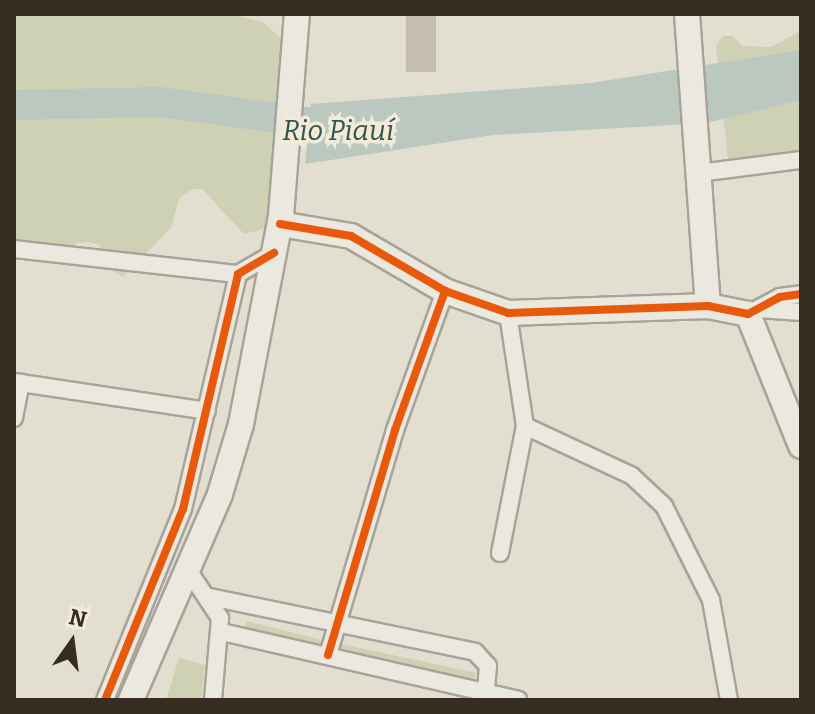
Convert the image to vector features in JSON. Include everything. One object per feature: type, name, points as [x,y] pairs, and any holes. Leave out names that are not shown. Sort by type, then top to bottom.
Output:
[{"type":"street","points":[[131,700],[188,570],[235,448],[281,214],[296,73],[297,14]]},
{"type":"street","points":[[687,14],[708,306]]},
{"type":"street","points":[[699,173],[801,160]]},
{"type":"street","points":[[281,214],[351,236],[445,291],[508,313],[708,306],[801,312]]},
{"type":"street","points":[[14,249],[238,274],[274,253]]},
{"type":"street","points":[[105,700],[175,532],[238,274]]},
{"type":"street","points":[[328,655],[395,430],[445,291]]},
{"type":"street","points":[[753,311],[780,297],[801,294]]},
{"type":"street","points":[[753,311],[801,446]]},
{"type":"street","points":[[500,553],[525,426],[508,313]]},
{"type":"street","points":[[14,418],[17,383],[207,411]]},
{"type":"street","points":[[525,426],[632,476],[664,506],[711,600],[729,700]]},
{"type":"street","points":[[188,570],[210,597],[222,632],[213,700]]},
{"type":"street","points":[[210,597],[337,626],[475,652],[488,666],[486,691]]},
{"type":"street","points":[[222,632],[518,700]]},
{"type":"green space","points":[[14,14],[230,14],[263,22],[285,42],[277,226],[244,234],[202,189],[193,189],[179,198],[171,228],[123,277],[109,268],[99,245],[89,242],[77,243],[71,251],[45,252],[37,260],[22,256],[14,236]]},
{"type":"green space","points":[[801,31],[801,151],[728,161],[716,45],[723,36],[733,36],[742,46],[771,47]]},
{"type":"green space","points":[[246,621],[322,640],[318,656],[242,637]]},
{"type":"green space","points":[[341,644],[476,673],[473,688],[338,660]]},
{"type":"green space","points":[[179,658],[205,665],[201,700],[166,700]]},
{"type":"water","name":"Rio Piauí","points":[[801,50],[801,100],[706,123],[493,135],[305,164],[311,104],[591,83]]},
{"type":"building","points":[[406,14],[436,14],[436,72],[406,72]]},
{"type":"waterway","name":"Rio Piauí","points":[[14,105],[160,102],[350,128]]},
{"type":"cycle path","points":[[280,224],[351,236],[445,291],[508,313],[708,306],[748,314],[780,297],[801,294]]},
{"type":"cycle path","points":[[105,700],[183,509],[238,274],[274,253]]},
{"type":"cycle path","points":[[328,655],[395,430],[445,291]]}]
